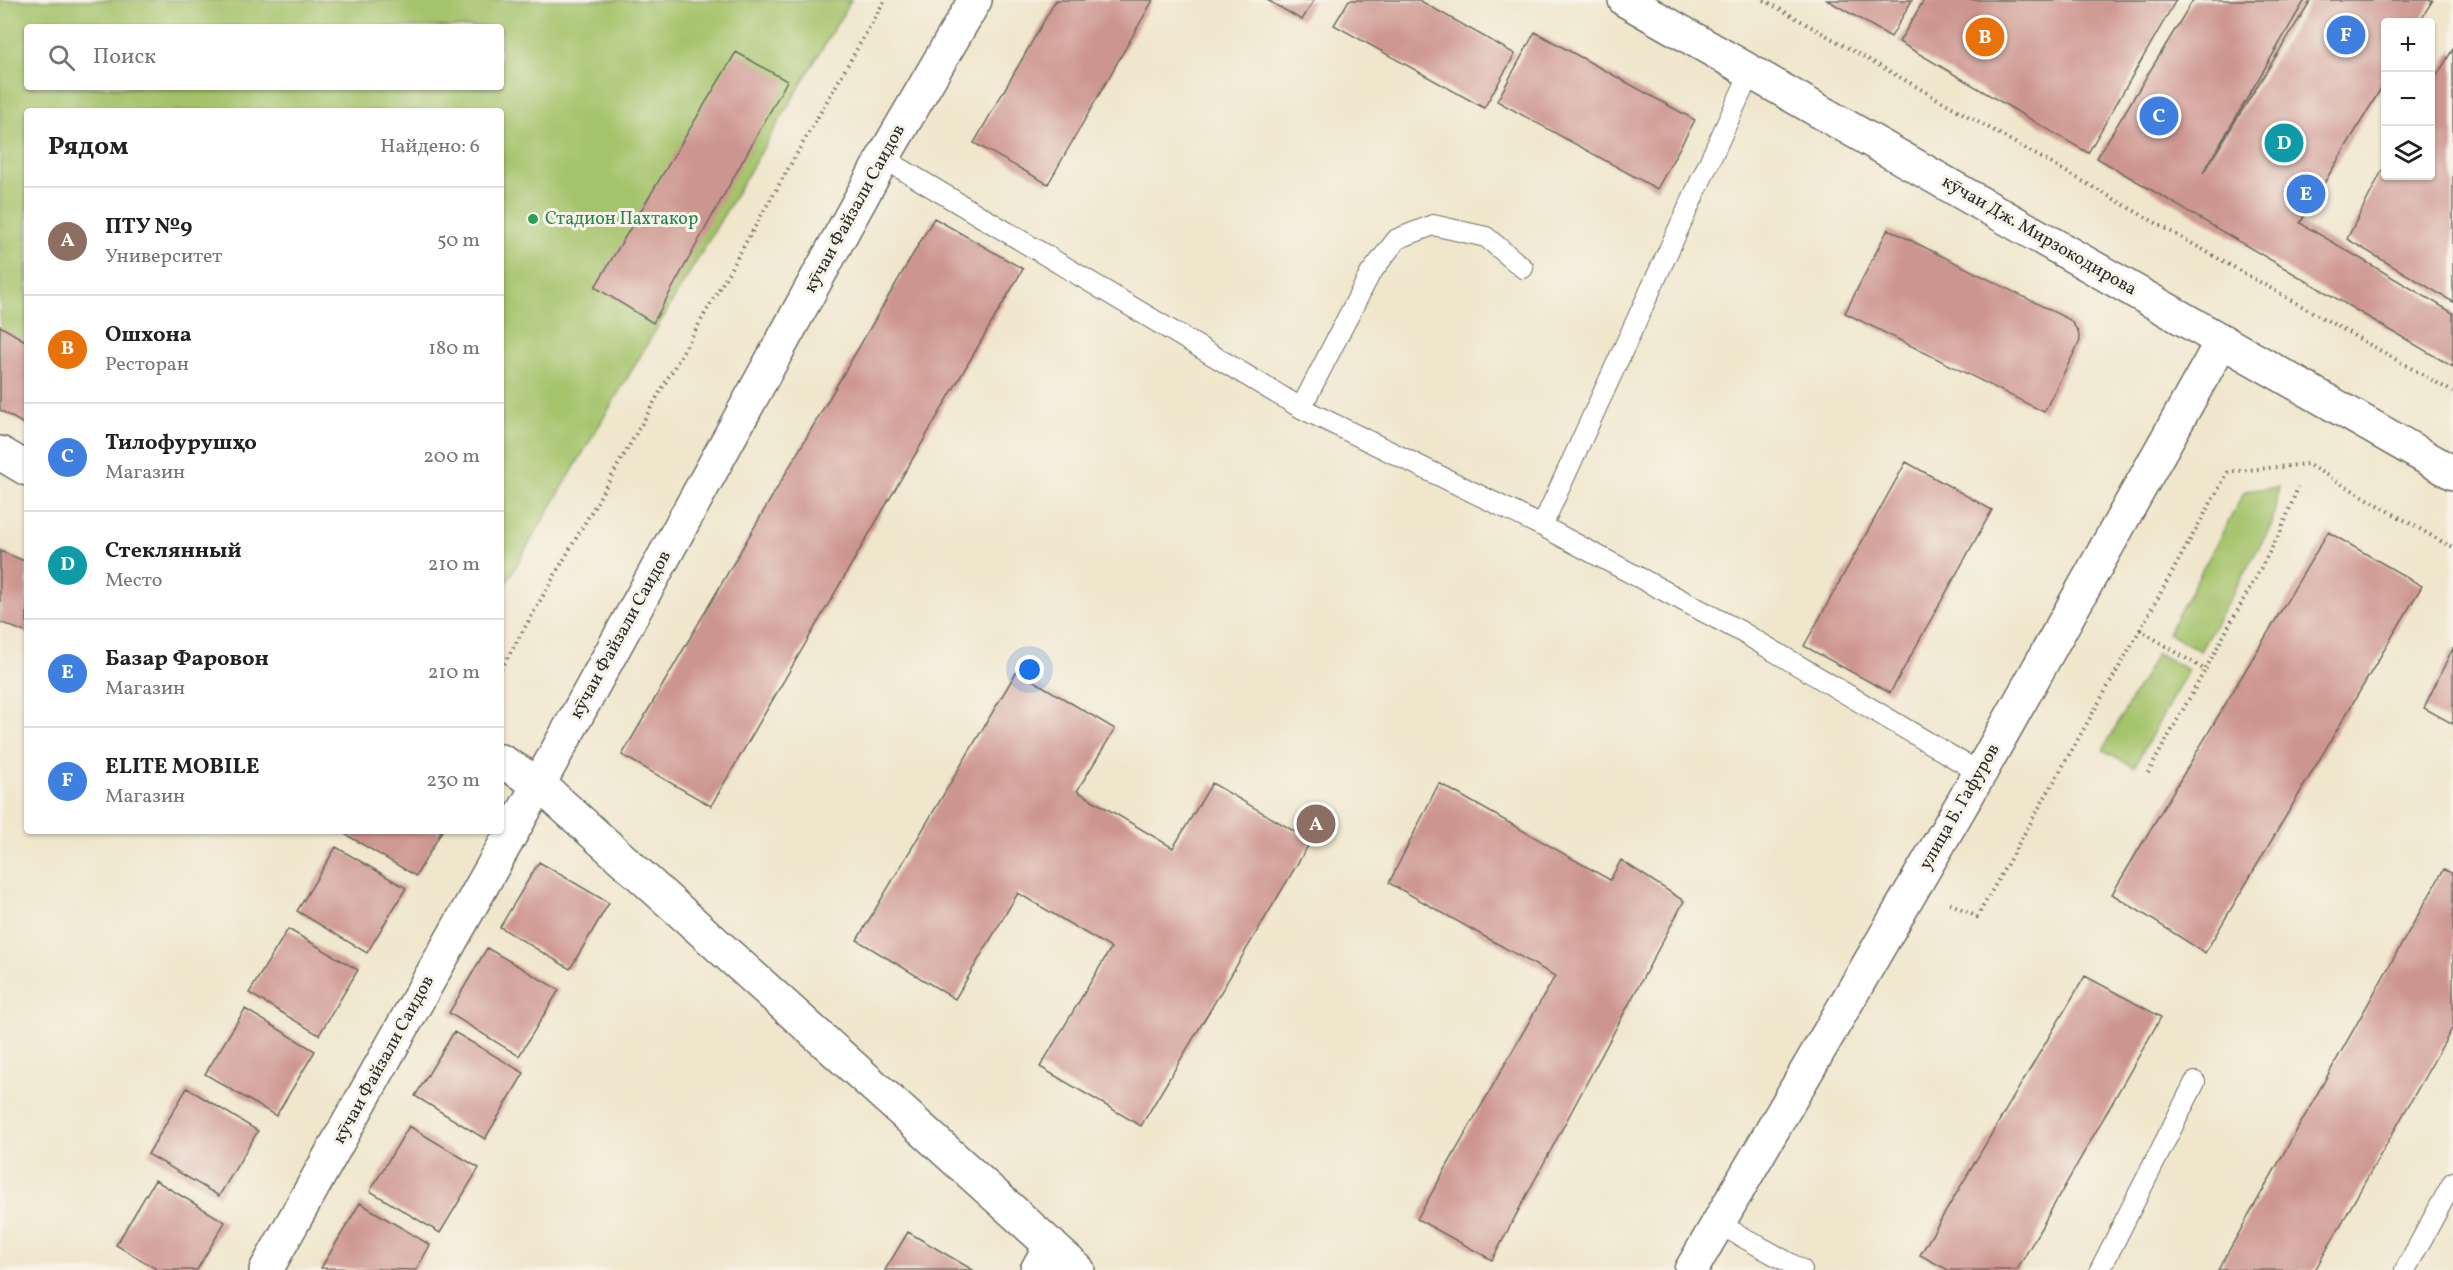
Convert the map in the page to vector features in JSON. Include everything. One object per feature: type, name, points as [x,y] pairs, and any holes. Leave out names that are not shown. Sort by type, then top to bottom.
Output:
[{"type":"street","name":"кӯчаи Файзали Саидов","points":[[266,1270],[539,784],[883,158],[975,0]]},
{"type":"street","name":"кӯчаи Дж. Мирзокодирова","points":[[1624,0],[2453,473]]},
{"type":"street","name":"улица Б. Гафуров","points":[[1691,1270],[1980,773],[2222,341]]},
{"type":"street","points":[[0,453],[24,468]]},
{"type":"street","points":[[504,763],[539,784],[1044,1258],[1078,1270]]},
{"type":"lane","points":[[1542,526],[1751,71]]},
{"type":"lane","points":[[883,158],[1301,408],[1542,526],[1740,631],[1980,773]]},
{"type":"lane","points":[[1301,408],[1370,274],[1397,239],[1433,225],[1486,237],[1523,268]]},
{"type":"lane","points":[[2100,1270],[2195,1082]]},
{"type":"lane","points":[[2405,1270],[2453,1182]]},
{"type":"lane","points":[[1719,1224],[1802,1270]]},
{"type":"path","points":[[504,664],[885,0]]},
{"type":"path","points":[[1764,0],[2453,392]]},
{"type":"path","points":[[1915,884],[1977,917],[2228,472],[2307,464],[2453,548]]},
{"type":"path","points":[[2148,773],[2281,531],[2298,487]]},
{"type":"path","points":[[2140,630],[2205,670]]},
{"type":"green space","points":[[0,0],[851,0],[504,586],[504,108],[24,108],[24,413],[0,399]]},
{"type":"green space","points":[[2279,487],[2272,524],[2200,651],[2168,633],[2245,491]]},
{"type":"green space","points":[[2157,653],[2188,670],[2134,767],[2103,750]]},
{"type":"building","points":[[1056,0],[1153,0],[1048,184],[974,143]]},
{"type":"building","points":[[1267,0],[1314,0],[1302,20]]},
{"type":"building","points":[[1349,0],[1419,0],[1515,54],[1484,108],[1334,25]]},
{"type":"building","points":[[1827,0],[1912,0],[1891,37]]},
{"type":"building","points":[[1924,0],[2176,0],[2088,153],[1899,42]]},
{"type":"building","points":[[2193,0],[2305,0],[2203,173],[2311,0],[2433,0],[2422,18],[2381,18],[2381,88],[2300,223],[2453,313],[2453,367],[2097,158]]},
{"type":"building","points":[[1535,32],[1695,120],[1657,189],[1497,101]]},
{"type":"building","points":[[2453,49],[2453,302],[2347,239],[2381,173],[2381,180],[2435,180],[2435,79]]},
{"type":"building","points":[[736,52],[787,81],[653,323],[595,287]]},
{"type":"building","points":[[934,218],[1023,269],[711,806],[622,755]]},
{"type":"building","points":[[1888,229],[2070,320],[2078,331],[2080,341],[2044,412],[1845,313]]},
{"type":"building","points":[[0,326],[24,340],[24,424],[0,410]]},
{"type":"building","points":[[1906,462],[1992,510],[1890,693],[1804,646]]},
{"type":"building","points":[[2328,532],[2422,586],[2205,953],[2112,894]]},
{"type":"building","points":[[0,551],[24,561],[24,632],[0,622]]},
{"type":"building","points":[[2453,648],[2453,724],[2424,708]]},
{"type":"building","points":[[1017,671],[1115,729],[1077,791],[1173,848],[1212,783],[1311,841],[1141,1126],[1040,1067],[1111,948],[1018,893],[955,999],[857,940]]},
{"type":"building","points":[[1439,783],[1610,880],[1621,860],[1684,901],[1492,1260],[1417,1219],[1555,976],[1389,883]]},
{"type":"building","points":[[345,834],[440,834],[416,876]]},
{"type":"building","points":[[336,847],[406,888],[367,953],[297,911]]},
{"type":"building","points":[[539,862],[609,903],[570,969],[500,927]]},
{"type":"building","points":[[2444,869],[2453,874],[2453,1027],[2315,1270],[2218,1270]]},
{"type":"building","points":[[288,929],[358,970],[319,1035],[249,993]]},
{"type":"building","points":[[487,948],[559,990],[519,1056],[449,1013]]},
{"type":"building","points":[[2085,976],[2161,1017],[2017,1270],[1948,1270],[1920,1255]]},
{"type":"building","points":[[245,1009],[315,1051],[276,1116],[205,1074]]},
{"type":"building","points":[[454,1032],[524,1073],[485,1139],[415,1096]]},
{"type":"building","points":[[187,1088],[258,1131],[219,1196],[148,1154]]},
{"type":"building","points":[[409,1126],[479,1168],[440,1233],[370,1191]]},
{"type":"building","points":[[155,1180],[225,1222],[197,1270],[158,1270],[116,1245]]},
{"type":"building","points":[[360,1203],[430,1245],[416,1270],[321,1268]]},
{"type":"building","points":[[908,1232],[973,1270],[885,1270]]},
{"type":"place","name":"ELITE MOBILE","points":[[2346,35]]},
{"type":"place","name":"Ошхона","points":[[1985,37]]},
{"type":"place","name":"Тилофурушҳо","points":[[2159,116]]},
{"type":"place","name":"Стеклянный","points":[[2284,143]]},
{"type":"place","name":"Базар Фаровон","points":[[2306,194]]},
{"type":"place","name":"Стадион Пахтакор","points":[[533,219]]},
{"type":"place","name":"ПТУ №9","points":[[1316,824]]}]
